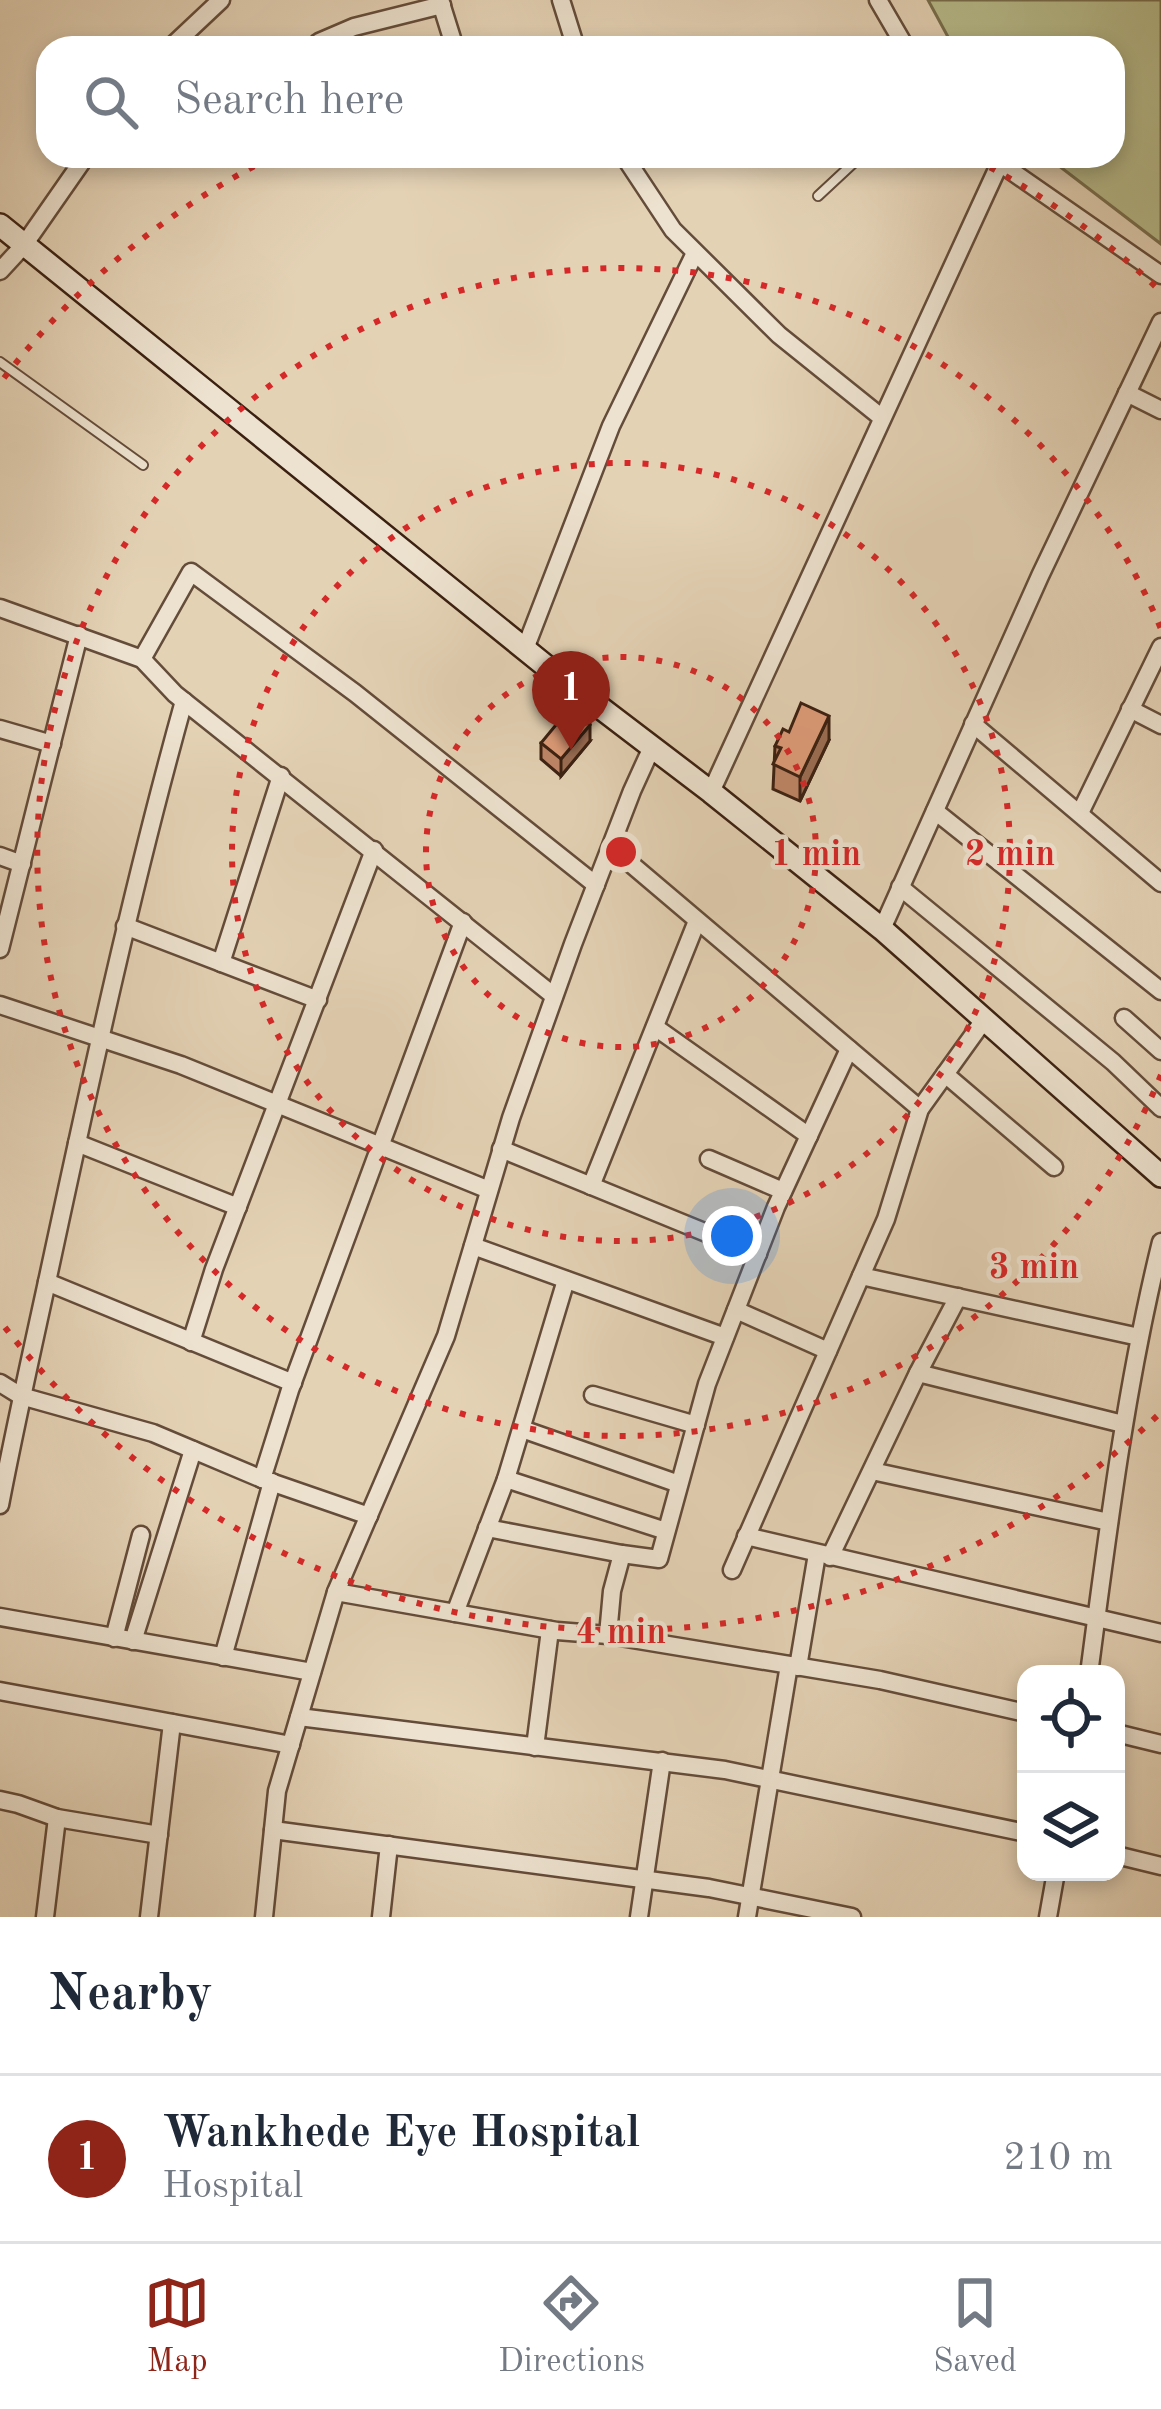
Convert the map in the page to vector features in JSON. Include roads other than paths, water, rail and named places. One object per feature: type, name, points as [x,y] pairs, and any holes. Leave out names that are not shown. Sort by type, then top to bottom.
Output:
[{"type":"street","points":[[183,36],[221,0]]},
{"type":"street","points":[[560,0],[572,36]]},
{"type":"street","points":[[878,0],[899,36]]},
{"type":"street","points":[[334,36],[441,3],[451,36]]},
{"type":"street","points":[[0,271],[78,168]]},
{"type":"street","points":[[632,168],[673,230],[695,253],[779,335],[881,417]]},
{"type":"street","points":[[711,791],[992,168]]},
{"type":"street","points":[[1007,168],[1161,275]]},
{"type":"street","points":[[0,225],[525,649],[882,929],[1161,1177]]},
{"type":"street","points":[[525,649],[611,426],[695,253]]},
{"type":"street","points":[[882,929],[1161,322]]},
{"type":"street","points":[[1127,393],[1161,410]]},
{"type":"street","points":[[142,659],[191,572],[356,693],[596,885]]},
{"type":"street","points":[[0,608],[142,659],[184,701],[554,996]]},
{"type":"street","points":[[0,949],[79,635]]},
{"type":"street","points":[[1079,813],[1161,647]]},
{"type":"street","points":[[0,1505],[99,1038],[184,701]]},
{"type":"street","points":[[1130,709],[1161,725]]},
{"type":"street","points":[[974,724],[1161,883]]},
{"type":"street","points":[[0,729],[52,744]]},
{"type":"street","points":[[264,1917],[277,1791],[336,1592],[446,1336],[501,1149],[554,996],[652,748]]},
{"type":"street","points":[[221,963],[281,776]]},
{"type":"street","points":[[934,811],[1161,991]]},
{"type":"street","points":[[610,847],[920,1109]]},
{"type":"street","points":[[191,1342],[214,1269],[374,850]]},
{"type":"street","points":[[0,856],[22,863]]},
{"type":"street","points":[[900,887],[1113,1062],[1161,1108]]},
{"type":"street","points":[[591,1186],[698,921]]},
{"type":"street","points":[[223,1657],[292,1383],[463,922]]},
{"type":"street","points":[[125,926],[318,1000]]},
{"type":"street","points":[[0,1005],[181,1065],[489,1190]]},
{"type":"street","points":[[1124,1018],[1161,1051]]},
{"type":"street","points":[[731,1570],[886,1219],[920,1109],[984,1020]]},
{"type":"street","points":[[655,1028],[809,1136]]},
{"type":"street","points":[[487,1528],[659,1559],[707,1384],[784,1191],[849,1049]]},
{"type":"street","points":[[945,1074],[1054,1167]]},
{"type":"street","points":[[77,1143],[238,1207]]},
{"type":"street","points":[[501,1149],[758,1254]]},
{"type":"street","points":[[709,1159],[784,1191]]},
{"type":"street","points":[[1090,1665],[1123,1424],[1161,1242]]},
{"type":"street","points":[[473,1246],[725,1337]]},
{"type":"street","points":[[861,1276],[1139,1337]]},
{"type":"street","points":[[455,1613],[506,1479],[566,1280]]},
{"type":"street","points":[[47,1282],[292,1383]]},
{"type":"street","points":[[747,1917],[794,1666],[824,1556],[958,1297]]},
{"type":"street","points":[[736,1310],[828,1351]]},
{"type":"street","points":[[918,1373],[1123,1424]]},
{"type":"street","points":[[0,1383],[21,1396],[153,1433],[267,1481],[369,1516]]},
{"type":"street","points":[[593,1394],[696,1425]]},
{"type":"street","points":[[522,1429],[680,1484]]},
{"type":"street","points":[[133,1641],[193,1450]]},
{"type":"street","points":[[872,1471],[1109,1522]]},
{"type":"street","points":[[506,1479],[666,1531]]},
{"type":"street","points":[[114,1638],[141,1535]]},
{"type":"street","points":[[746,1537],[1161,1634]]},
{"type":"street","points":[[608,1635],[622,1554]]},
{"type":"street","points":[[336,1592],[880,1680],[1017,1711]]},
{"type":"street","points":[[0,1617],[312,1672]]},
{"type":"street","points":[[535,1747],[550,1630]]},
{"type":"street","points":[[0,1691],[291,1744]]},
{"type":"street","points":[[299,1717],[662,1761],[1017,1831]]},
{"type":"street","points":[[148,1917],[172,1723]]},
{"type":"street","points":[[1125,1735],[1161,1744]]},
{"type":"street","points":[[639,1917],[662,1761]]},
{"type":"street","points":[[0,1800],[57,1818],[159,1835]]},
{"type":"street","points":[[45,1917],[57,1818]]},
{"type":"street","points":[[273,1830],[646,1880],[852,1917]]},
{"type":"street","points":[[381,1917],[389,1845]]},
{"type":"street","points":[[1125,1857],[1161,1866]]},
{"type":"street","points":[[1048,1917],[1054,1881]]},
{"type":"lane","points":[[818,196],[848,168]]},
{"type":"lane","points":[[0,362],[143,465]]},
{"type":"place","name":"Wankhede Eye Hospital","points":[[571,750]]}]
